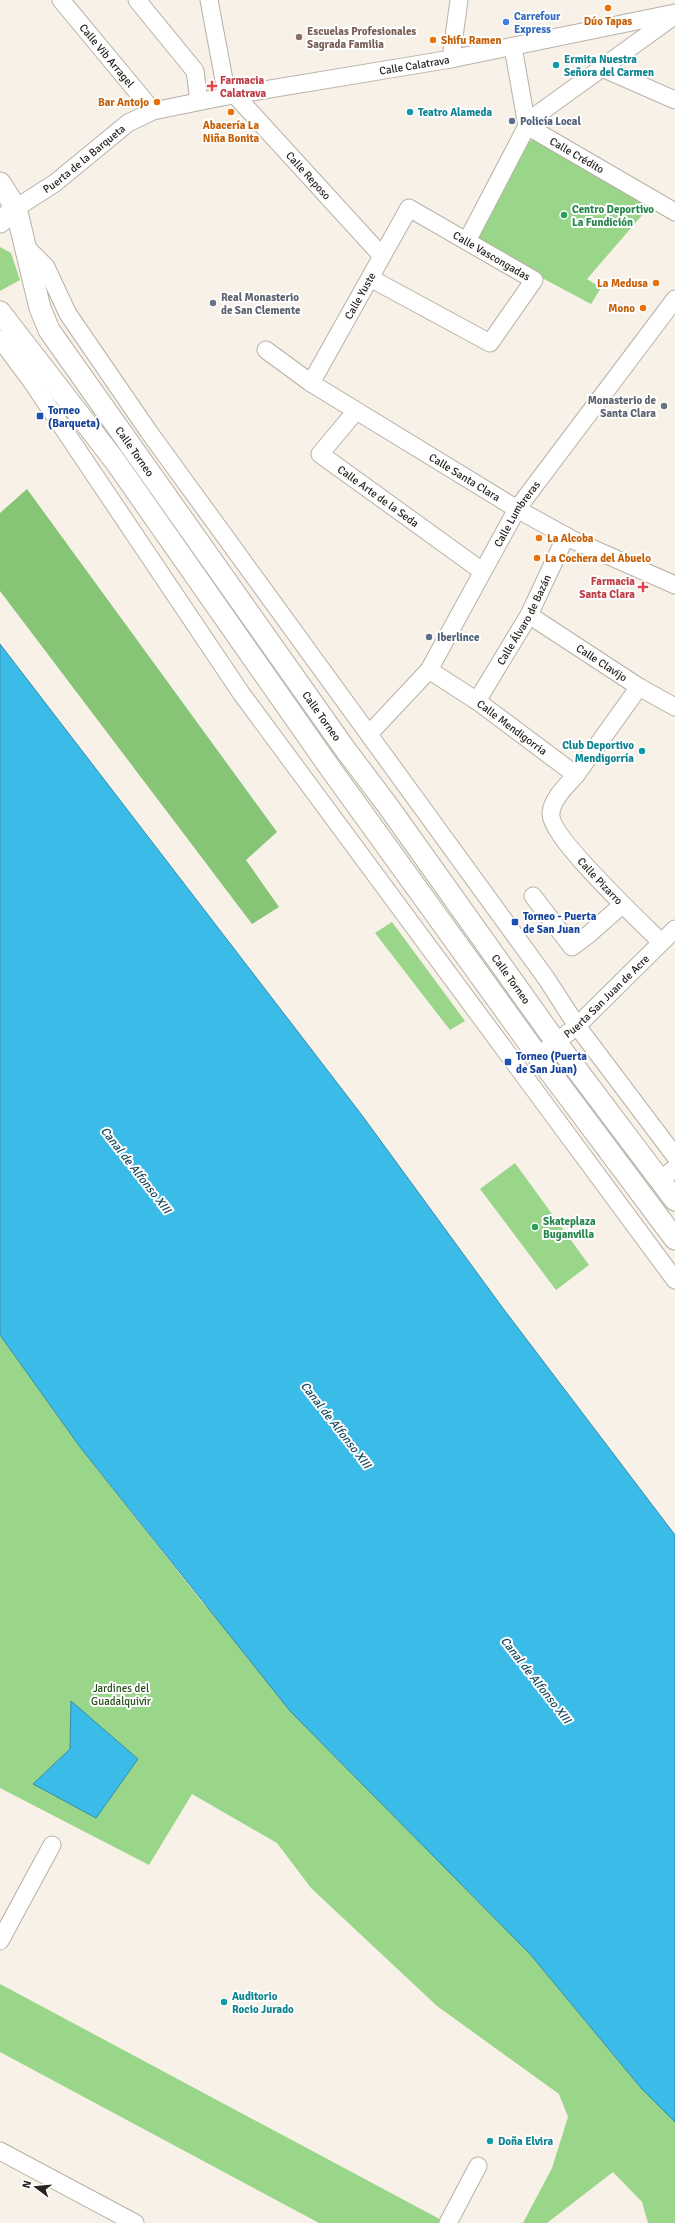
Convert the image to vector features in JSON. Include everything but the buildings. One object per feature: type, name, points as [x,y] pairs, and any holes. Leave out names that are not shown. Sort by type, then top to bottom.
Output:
[{"type":"main road","points":[[0,183],[16,208],[0,222]]},
{"type":"main road","name":"Calle Torneo","points":[[16,208],[40,308],[49,330],[345,750],[388,806],[556,1042],[668,1174],[675,1200]]},
{"type":"main road","name":"Calle Torneo","points":[[0,312],[115,461],[330,768],[538,1056],[675,1239]]},
{"type":"street","name":"Calle Vib Arragel","points":[[61,0],[153,111]]},
{"type":"street","points":[[209,0],[231,96]]},
{"type":"street","points":[[451,59],[459,0]]},
{"type":"street","points":[[140,1],[195,71],[199,102]]},
{"type":"street","points":[[577,32],[583,25],[675,6]]},
{"type":"street","name":"Calle Calatrava","points":[[153,111],[231,96],[451,59],[513,47],[577,32],[675,14]]},
{"type":"street","points":[[467,241],[527,126],[538,114],[675,14]]},
{"type":"street","points":[[513,47],[527,126]]},
{"type":"street","points":[[602,68],[675,100]]},
{"type":"street","name":"Calle Reposo","points":[[231,96],[382,256]]},
{"type":"street","name":"Puerta de la Barqueta","points":[[16,208],[55,182],[128,123],[153,111]]},
{"type":"street","name":"Calle Crédito","points":[[527,126],[675,212]]},
{"type":"street","name":"Calle Yuste","points":[[311,383],[409,208]]},
{"type":"street","name":"Calle Vascongadas","points":[[370,278],[490,343],[534,280],[409,208]]},
{"type":"street","points":[[24,245],[46,267],[68,314],[149,432],[546,978],[577,1026],[675,1156]]},
{"type":"street","name":"Calle Lumbreras","points":[[369,734],[429,670],[517,509],[675,299]]},
{"type":"street","points":[[0,339],[32,382],[241,693],[675,1280]]},
{"type":"street","name":"Calle Santa Clara","points":[[266,350],[311,383],[517,509],[566,536],[675,585]]},
{"type":"street","name":"Calle Arte de la Seda","points":[[356,411],[320,454],[482,571]]},
{"type":"street","name":"Calle Álvaro de Bazán","points":[[476,701],[529,615],[566,536]]},
{"type":"street","name":"Calle Clavijo","points":[[529,615],[639,687],[675,707]]},
{"type":"street","name":"Calle Mendigorria","points":[[429,670],[476,701],[576,775]]},
{"type":"street","points":[[576,775],[639,687]]},
{"type":"street","name":"Calle Pizarro","points":[[576,775],[558,797],[550,813],[553,825],[622,905],[671,935]]},
{"type":"street","points":[[533,896],[572,947],[588,936],[622,905]]},
{"type":"street","name":"Puerta San Juan de Acre","points":[[538,1056],[577,1026],[671,935]]},
{"type":"street","points":[[506,1012],[519,1068]]},
{"type":"street","points":[[0,1941],[52,1845]]},
{"type":"street","points":[[0,2151],[135,2223]]},
{"type":"street","points":[[448,2223],[478,2166]]},
{"type":"green space","name":"Centro Deportivo La Fundición","points":[[537,139],[650,206],[587,279],[601,288],[591,304],[475,242],[525,142]]},
{"type":"green space","points":[[0,247],[11,253],[20,280],[0,291]]},
{"type":"green space","points":[[27,489],[277,832],[246,860],[279,907],[252,924],[0,591],[0,513]]},
{"type":"green space","points":[[392,922],[465,1021],[450,1030],[375,933]]},
{"type":"green space","name":"Skateplaza Buganvilla","points":[[515,1163],[589,1265],[556,1290],[480,1189]]},
{"type":"green space","name":"Jardines del Guadalquivir","points":[[0,1335],[80,1447],[202,1602],[530,1954],[641,2088],[675,2122],[675,2223],[648,2223],[642,2202],[613,2172],[547,2223],[523,2223],[552,2168],[568,2117],[559,2094],[437,2006],[311,1888],[277,1843],[192,1794],[149,1865],[0,1788]]},
{"type":"green space","points":[[0,1984],[447,2223],[319,2223],[0,2052]]},
{"type":"water","name":"Canal de Alfonso XIII","points":[[0,644],[361,1114],[502,1307],[675,1535],[675,2122],[641,2088],[530,1954],[290,1711],[80,1447],[0,1335]]},
{"type":"water","points":[[71,1701],[138,1759],[96,1818],[33,1784],[70,1749]]},
{"type":"place","name":"Dúo Tapas","points":[[608,8]]},
{"type":"place","name":"Carrefour Express","points":[[506,22]]},
{"type":"place","name":"Escuelas Profesionales Sagrada Familia","points":[[299,37]]},
{"type":"place","name":"Shifu Ramen","points":[[433,40]]},
{"type":"place","name":"Ermita Nuestra Señora del Carmen","points":[[556,65]]},
{"type":"place","name":"Farmacia Calatrava","points":[[212,86]]},
{"type":"place","name":"Bar Antojo","points":[[157,102]]},
{"type":"place","name":"Abacería La Niña Bonita","points":[[231,112]]},
{"type":"place","name":"Teatro Alameda","points":[[410,112]]},
{"type":"place","name":"Policía Local","points":[[512,121]]},
{"type":"place","name":"Centro Deportivo La Fundición","points":[[564,215]]},
{"type":"place","name":"La Medusa","points":[[656,283]]},
{"type":"place","name":"Real Monasterio de San Clemente","points":[[213,303]]},
{"type":"place","name":"Mono","points":[[643,308]]},
{"type":"place","name":"Monasterio de Santa Clara","points":[[664,406]]},
{"type":"place","name":"Torneo (Barqueta)","points":[[40,416]]},
{"type":"place","name":"La Alcoba","points":[[539,538]]},
{"type":"place","name":"La Cochera del Abuelo","points":[[537,558]]},
{"type":"place","name":"Farmacia Santa Clara","points":[[643,587]]},
{"type":"place","name":"Iberlince","points":[[429,637]]},
{"type":"place","name":"Club Deportivo Mendigorría","points":[[642,751]]},
{"type":"place","name":"Torneo - Puerta de San Juan","points":[[515,922]]},
{"type":"place","name":"Torneo (Puerta de San Juan)","points":[[508,1062]]},
{"type":"place","name":"Skateplaza Buganvilla","points":[[535,1227]]},
{"type":"place","name":"Auditorio Rocio Jurado","points":[[224,2002]]},
{"type":"place","name":"Doña Elvira","points":[[490,2141]]}]
